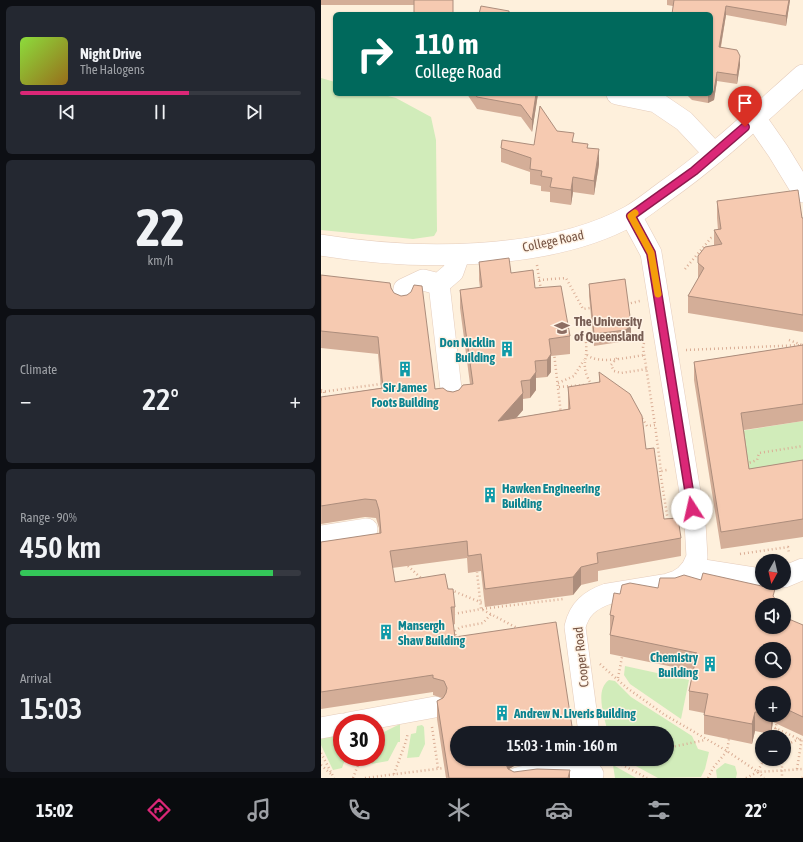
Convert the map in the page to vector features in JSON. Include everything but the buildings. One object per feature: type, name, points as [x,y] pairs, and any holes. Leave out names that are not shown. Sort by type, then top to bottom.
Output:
[{"type":"street","name":"College Road","points":[[321,245],[363,252],[410,255],[459,254],[526,248],[572,240],[631,216],[694,171],[803,74]]},
{"type":"street","points":[[627,96],[656,102],[684,121],[714,153]]},
{"type":"street","points":[[755,118],[778,151],[803,192]]},
{"type":"street","points":[[631,216],[651,253],[697,541],[697,557],[692,568],[755,578]]},
{"type":"street","points":[[401,302],[404,288],[431,282],[453,272],[459,254]]},
{"type":"street","points":[[410,255],[431,282],[452,398]]},
{"type":"street","points":[[321,536],[367,529]]},
{"type":"street","name":"Cooper Road","points":[[588,726],[579,647],[575,627],[577,619],[589,602],[607,594],[677,581],[692,568]]},
{"type":"street","points":[[385,720],[434,716]]},
{"type":"street","points":[[321,728],[333,726]]},
{"type":"street","points":[[517,778],[550,774],[578,776],[593,770]]},
{"type":"path","points":[[685,269],[711,238],[718,237]]},
{"type":"path","points":[[537,259],[541,292]]},
{"type":"path","points":[[539,280],[565,278],[583,309],[590,308]]},
{"type":"path","points":[[627,304],[635,302]]},
{"type":"path","points":[[645,339],[643,348],[669,522]]},
{"type":"path","points":[[789,340],[803,345]]},
{"type":"path","points":[[558,383],[566,381],[574,376],[587,355],[586,342]]},
{"type":"path","points":[[684,350],[803,345]]},
{"type":"path","points":[[554,352],[561,418]]},
{"type":"path","points":[[587,355],[591,358],[602,360],[645,355]]},
{"type":"path","points":[[617,358],[611,365],[614,371],[621,373],[647,369]]},
{"type":"path","points":[[584,360],[585,373],[592,386]]},
{"type":"path","points":[[326,406],[322,391],[381,384]]},
{"type":"path","points":[[559,388],[579,385],[599,388]]},
{"type":"path","points":[[637,409],[647,426],[655,425]]},
{"type":"path","points":[[746,464],[757,460],[759,454],[801,446],[803,441]]},
{"type":"path","points":[[655,472],[661,472],[684,466]]},
{"type":"path","points":[[736,554],[788,547],[792,568]]},
{"type":"path","points":[[407,566],[420,578],[427,580]]},
{"type":"path","points":[[477,572],[481,609]]},
{"type":"path","points":[[447,588],[480,602],[484,602]]},
{"type":"path","points":[[454,614],[481,609],[563,599]]},
{"type":"path","points":[[481,609],[523,630]]},
{"type":"path","points":[[457,641],[455,631],[461,627],[483,623],[491,614]]},
{"type":"path","points":[[579,647],[639,697],[705,740],[727,751],[758,772],[763,778]]},
{"type":"path","points":[[618,678],[622,657]]},
{"type":"path","points":[[434,716],[438,768]]},
{"type":"path","points":[[765,725],[772,726],[803,741]]},
{"type":"path","points":[[394,774],[405,744],[408,730]]},
{"type":"path","points":[[791,743],[801,738],[797,770]]},
{"type":"path","points":[[709,778],[713,768],[727,751],[729,739]]},
{"type":"path","points":[[674,747],[705,740]]},
{"type":"path","points":[[321,753],[333,777]]},
{"type":"path","points":[[321,765],[333,777]]},
{"type":"path","points":[[353,778],[358,766]]},
{"type":"path","points":[[625,766],[647,778]]},
{"type":"path","points":[[758,772],[761,766]]},
{"type":"path","points":[[782,766],[782,778]]},
{"type":"path","points":[[365,778],[444,768]]},
{"type":"path","points":[[746,778],[758,772],[803,769]]},
{"type":"green space","points":[[321,78],[333,81],[333,96],[388,96],[396,98],[431,117],[436,140],[437,231],[434,236],[413,239],[321,230]]},
{"type":"green space","points":[[803,421],[803,478],[749,486],[741,431]]},
{"type":"green space","points":[[625,666],[689,680],[681,719],[630,684],[624,675]]},
{"type":"green space","points":[[609,680],[615,681],[631,697],[692,736],[698,749],[709,752],[705,769],[701,777],[658,778],[636,766],[674,766],[674,726],[606,726],[601,697],[605,685]]},
{"type":"green space","points":[[400,724],[400,742],[398,742],[388,761],[385,762],[385,732]]},
{"type":"green space","points":[[422,725],[424,727],[425,744],[419,757],[407,758],[411,734],[416,733],[417,726]]},
{"type":"green space","points":[[333,732],[333,766],[343,766],[342,768],[333,770],[321,745],[321,734]]},
{"type":"green space","points":[[725,763],[735,766],[737,773],[736,778],[717,778],[716,770]]},
{"type":"green space","points":[[613,766],[636,778],[615,778]]},
{"type":"slow traffic","points":[[635,213],[631,216],[651,253],[658,294]]},
{"type":"place","name":"The University of Queensland","points":[[562,328]]},
{"type":"place","name":"Don Nicklin Building","points":[[507,349]]},
{"type":"place","name":"Sir James Foots Building","points":[[405,369]]},
{"type":"place","name":"Hawken Engineering Building","points":[[490,495]]},
{"type":"place","name":"Mansergh Shaw Building","points":[[386,632]]},
{"type":"place","name":"Chemistry Building","points":[[710,664]]},
{"type":"place","name":"Andrew N. Liveris Building","points":[[502,713]]},
{"type":"route","points":[[692,509],[651,253],[631,216],[694,171],[745,127]]}]
